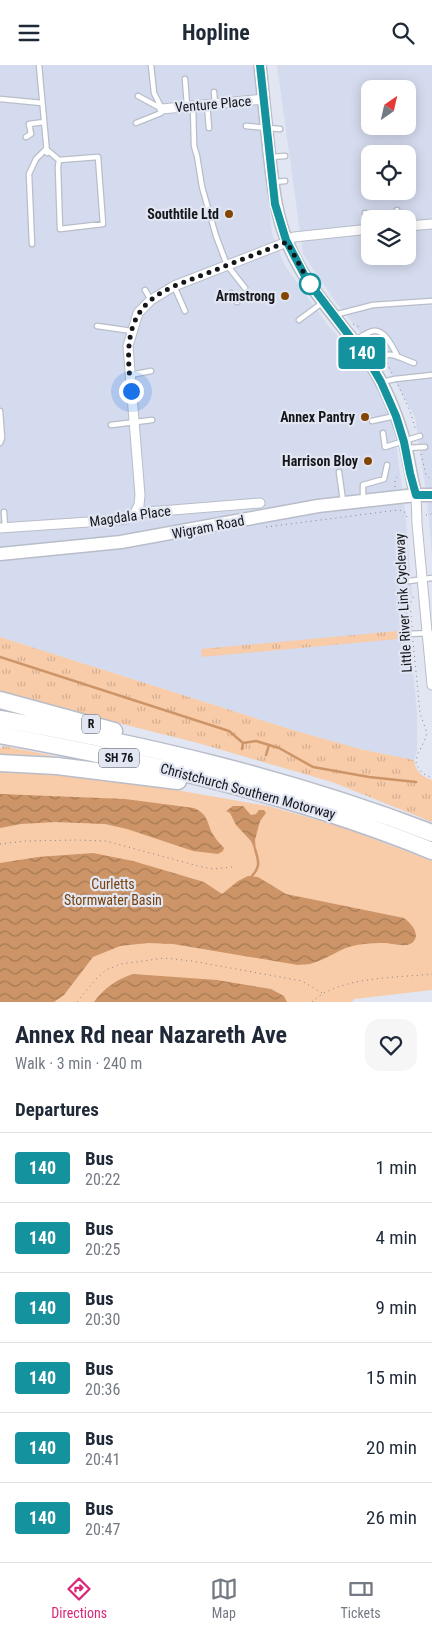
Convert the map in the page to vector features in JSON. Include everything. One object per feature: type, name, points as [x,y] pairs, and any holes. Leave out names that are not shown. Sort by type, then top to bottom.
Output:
[{"type":"highway","name":"R","points":[[0,700],[148,739],[178,755]]},
{"type":"highway","name":"Christchurch Southern Motorway","points":[[0,719],[178,755],[273,779],[319,793],[432,833]]},
{"type":"highway","name":"Christchurch Southern Motorway","points":[[0,735],[114,757],[237,786],[372,827],[432,851]]},
{"type":"highway","points":[[0,763],[57,766],[221,787],[237,786]]},
{"type":"main road","name":"Wigram Road","points":[[0,554],[121,543],[343,503],[432,495]]},
{"type":"street","points":[[260,65],[270,157],[279,182],[275,204],[287,241],[307,280],[370,363],[381,382],[396,416],[405,445],[416,495],[415,580],[430,633],[432,685]]},
{"type":"street","name":"Venture Place","points":[[162,109],[264,99]]},
{"type":"street","points":[[416,226],[432,226]]},
{"type":"street","points":[[135,513],[139,505],[140,495],[128,347],[138,313],[150,300],[174,286],[294,237],[361,230]]},
{"type":"street","name":"Magdala Place","points":[[2,528],[118,520],[126,519],[135,513],[260,503]]},
{"type":"lane","points":[[39,65],[47,151],[60,160],[98,157],[103,224],[60,229],[58,167],[60,160]]},
{"type":"lane","points":[[151,65],[154,93],[162,109]]},
{"type":"lane","points":[[185,79],[194,146],[202,187],[216,236],[227,265],[244,287]]},
{"type":"lane","points":[[209,128],[214,92]]},
{"type":"lane","points":[[138,95],[162,109]]},
{"type":"lane","points":[[0,99],[42,103]]},
{"type":"lane","points":[[136,123],[161,113],[162,109]]},
{"type":"lane","points":[[26,137],[31,134],[29,124],[44,122]]},
{"type":"lane","points":[[246,125],[280,129]]},
{"type":"lane","points":[[32,244],[29,174],[36,159],[47,151]]},
{"type":"lane","points":[[270,157],[285,156]]},
{"type":"lane","points":[[174,286],[185,311]]},
{"type":"lane","points":[[145,290],[150,300]]},
{"type":"lane","points":[[231,293],[237,302]]},
{"type":"lane","points":[[333,315],[373,305],[432,301]]},
{"type":"lane","points":[[299,320],[323,302]]},
{"type":"lane","points":[[97,326],[132,331]]},
{"type":"lane","points":[[353,341],[371,331],[378,332],[387,338],[398,357]]},
{"type":"lane","points":[[370,363],[386,354],[414,363]]},
{"type":"lane","points":[[130,375],[151,371]]},
{"type":"lane","points":[[381,382],[432,375]]},
{"type":"lane","points":[[0,411],[2,438],[0,443]]},
{"type":"lane","points":[[372,421],[396,416]]},
{"type":"lane","points":[[110,425],[152,420]]},
{"type":"lane","points":[[383,433],[385,447],[405,445],[425,447]]},
{"type":"lane","points":[[405,445],[420,437]]},
{"type":"lane","points":[[364,500],[363,485],[384,479],[387,465]]},
{"type":"lane","points":[[339,472],[343,503]]},
{"type":"lane","points":[[2,528],[4,512]]},
{"type":"lane","points":[[415,580],[432,578]]},
{"type":"lane","points":[[410,634],[430,633]]},
{"type":"path","points":[[395,479],[398,474]]},
{"type":"path","name":"Little River Link Cycleway","points":[[398,511],[407,515],[408,523]]},
{"type":"path","name":"Little River Link Cycleway","points":[[415,580],[415,593],[410,604],[410,634],[420,713],[427,733],[417,755],[416,764],[422,773],[432,778]]},
{"type":"path","points":[[0,844],[26,841],[106,841],[213,869],[232,867]]},
{"type":"path","points":[[77,1002],[106,970],[121,964],[140,960],[165,958],[302,981],[324,994]]},
{"type":"path","points":[[312,1002],[342,986],[364,981],[432,974]]},
{"type":"shaded area","points":[[0,65],[253,65],[272,233],[285,266],[327,324],[368,372],[393,420],[406,518],[412,594],[407,603],[417,714],[417,750],[414,760],[360,749],[296,731],[0,637]]},
{"type":"shaded area","points":[[277,65],[432,65],[432,555],[427,500],[415,417],[386,365],[335,301],[303,254]]},
{"type":"green space","points":[[397,631],[398,639],[202,657],[201,649]]},
{"type":"green space","points":[[0,637],[296,731],[360,749],[414,760],[420,773],[432,780],[432,822],[332,782],[198,743],[0,692]]},
{"type":"green space","points":[[3,746],[55,756],[0,754],[0,749]]},
{"type":"green space","name":"Curletts Stormwater Basin","points":[[0,771],[56,773],[142,784],[268,806],[342,827],[432,861],[432,990],[354,999],[352,1002],[0,1002]]},
{"type":"water","points":[[0,794],[125,799],[194,808],[204,815],[212,833],[224,848],[218,854],[193,851],[127,829],[105,824],[55,822],[21,824],[0,828]]},
{"type":"water","points":[[233,806],[243,806],[251,815],[256,814],[259,810],[264,810],[266,813],[260,821],[255,840],[256,853],[251,841],[236,825],[230,813],[226,811]]},
{"type":"water","points":[[93,853],[133,861],[204,882],[222,894],[238,881],[248,876],[258,877],[286,894],[404,918],[415,931],[416,938],[408,945],[369,943],[356,945],[311,964],[298,965],[173,944],[148,943],[120,946],[93,957],[64,995],[54,1002],[0,1002],[0,863],[38,857]]},
{"type":"water","points":[[133,974],[217,980],[271,989],[284,996],[287,1002],[94,1002],[111,985]]},
{"type":"waterway","points":[[0,657],[229,731],[243,743]]},
{"type":"waterway","points":[[243,743],[256,741],[279,748],[313,767],[369,777],[416,782]]},
{"type":"waterway","points":[[242,749],[243,743]]},
{"type":"waterway","points":[[266,755],[269,745]]},
{"type":"waterway","points":[[250,878],[256,871],[258,864],[255,849]]},
{"type":"bus line","name":"140","points":[[260,65],[275,204],[286,240],[307,280],[370,363],[381,382],[396,416],[406,449],[416,495],[432,495]]},
{"type":"place","name":"Southtile Ltd","points":[[229,214]]},
{"type":"place","name":"Armstrong","points":[[285,296]]},
{"type":"place","name":"Annex Pantry","points":[[365,417]]},
{"type":"place","name":"Harrison Bloy","points":[[368,461]]},
{"type":"route","points":[[131,391],[128,347],[132,331],[138,313],[150,300],[163,292],[287,242],[310,284]]}]
